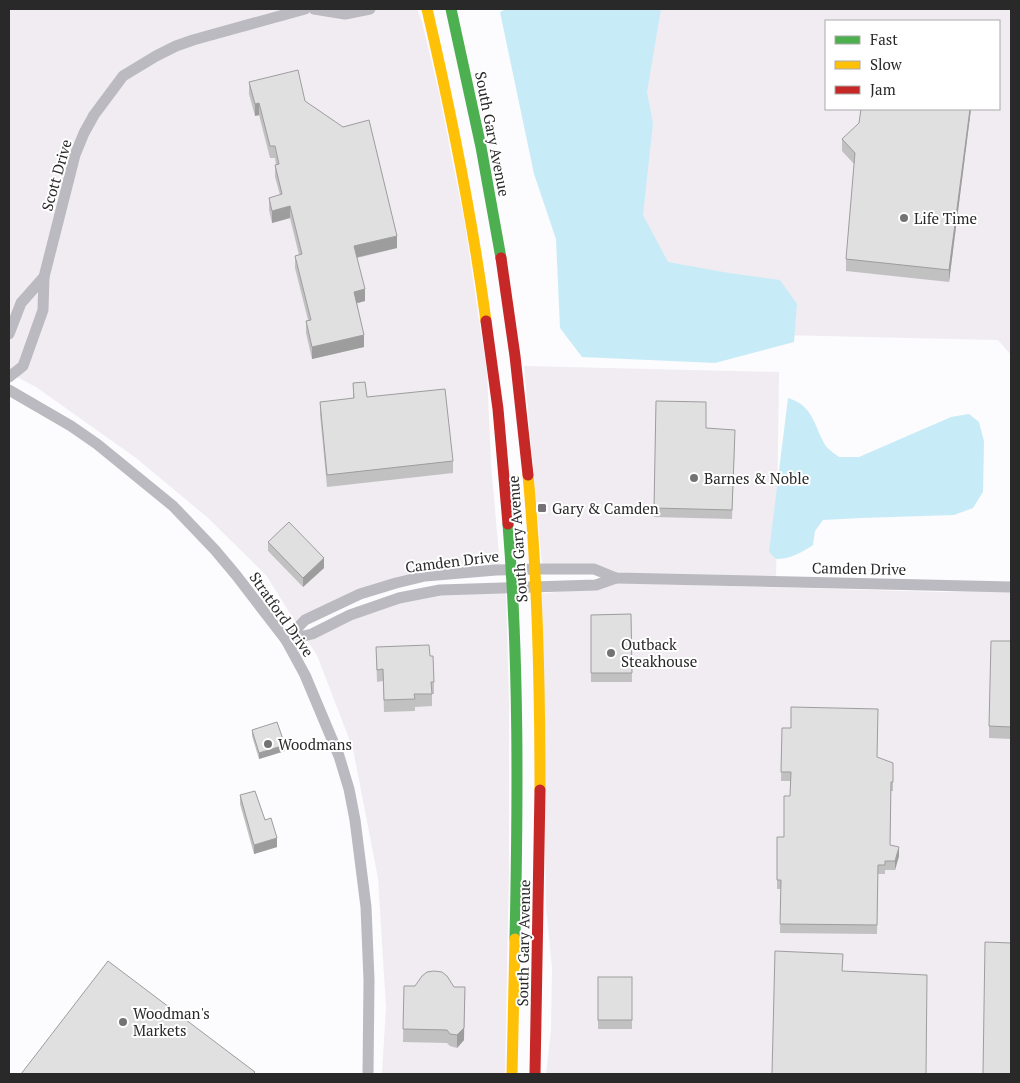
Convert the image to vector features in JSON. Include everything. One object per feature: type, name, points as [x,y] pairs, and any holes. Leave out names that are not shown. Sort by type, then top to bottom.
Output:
[{"type":"main road","name":"South Gary Avenue","points":[[428,9],[457,146],[479,271],[498,412],[512,569],[518,770],[512,1074]]},
{"type":"main road","name":"South Gary Avenue","points":[[451,9],[476,122],[504,275],[526,452],[536,569],[541,778],[535,1074]]},
{"type":"street","name":"Scott Drive","points":[[9,377],[23,366],[43,310],[44,277],[75,154],[94,115],[123,76],[176,46],[305,9]]},
{"type":"street","points":[[314,9],[345,14],[370,9]]},
{"type":"street","name":"Scott Drive","points":[[9,334],[21,303],[44,277]]},
{"type":"street","name":"Stratford Drive","points":[[9,390],[71,426],[97,444],[173,506],[236,575],[286,640],[305,675],[336,747],[349,789],[355,820],[364,889],[367,943],[370,1012],[368,1074]]},
{"type":"street","name":"Camden Drive","points":[[286,640],[305,620],[360,594],[425,576],[512,569],[594,569],[616,578]]},
{"type":"street","name":"Camden Drive","points":[[286,640],[312,634],[350,615],[399,598],[440,590],[596,585],[616,578],[1011,587]]},
{"type":"shaded area","points":[[9,9],[417,9],[422,22],[439,93],[465,225],[487,373],[491,464],[500,567],[426,572],[296,623],[266,575],[207,517],[136,458],[36,387],[9,373]]},
{"type":"shaded area","points":[[637,9],[1011,9],[1011,355],[998,340],[780,335],[624,252]]},
{"type":"shaded area","points":[[524,366],[779,372],[776,579],[621,574],[542,563]]},
{"type":"shaded area","points":[[618,583],[941,592],[1011,591],[1011,1074],[546,1074],[551,1030],[552,968],[546,907],[542,594]]},
{"type":"shaded area","points":[[443,592],[506,592],[509,703],[509,868],[505,1074],[382,1074],[386,1007],[378,878],[353,749],[317,655],[307,640],[350,619],[398,602]]},
{"type":"water","points":[[506,9],[661,9],[647,92],[653,123],[643,215],[668,262],[780,280],[797,304],[794,342],[715,363],[582,357],[560,328],[556,239],[534,174],[500,12]]},
{"type":"water","points":[[788,398],[796,401],[807,410],[815,422],[825,445],[839,457],[859,457],[951,417],[969,414],[979,422],[984,441],[983,492],[973,508],[954,515],[823,520],[815,531],[813,545],[795,555],[776,559],[769,552]]},
{"type":"building","points":[[298,70],[305,101],[343,127],[369,120],[397,236],[354,246],[365,289],[354,292],[364,335],[312,347],[306,321],[311,320],[295,256],[302,254],[290,206],[272,211],[269,198],[282,194],[275,165],[279,164],[275,146],[270,146],[259,103],[255,104],[249,82]]},
{"type":"building","name":"Life Time","points":[[861,110],[970,110],[949,270],[846,259],[855,153],[842,139],[859,123]]},
{"type":"building","points":[[365,382],[367,397],[445,389],[453,461],[327,475],[320,402],[354,398],[353,383]]},
{"type":"building","name":"Barnes & Noble","points":[[656,401],[706,402],[706,428],[735,430],[732,510],[654,508]]},
{"type":"building","points":[[289,522],[324,558],[303,578],[268,542]]},
{"type":"building","name":"Outback Steakhouse","points":[[631,614],[632,673],[591,673],[591,615]]},
{"type":"building","points":[[991,641],[1011,641],[1011,727],[989,726]]},
{"type":"building","points":[[429,645],[430,656],[433,656],[434,682],[431,682],[432,694],[414,694],[415,699],[384,700],[383,669],[377,670],[376,647]]},
{"type":"building","points":[[791,707],[878,709],[877,757],[893,763],[890,845],[899,847],[895,861],[885,861],[885,865],[878,865],[877,925],[780,924],[781,880],[777,880],[777,837],[784,837],[784,796],[790,796],[791,772],[781,772],[782,728],[791,728]]},
{"type":"building","name":"Woodmans","points":[[277,722],[285,745],[259,753],[252,730]]},
{"type":"building","points":[[255,791],[265,820],[271,818],[277,838],[254,845],[240,795]]},
{"type":"building","points":[[985,942],[1011,943],[1011,1074],[983,1074]]},
{"type":"building","points":[[775,951],[843,954],[842,971],[927,975],[926,1074],[772,1074]]},
{"type":"building","name":"Woodman's Markets","points":[[108,961],[255,1072],[253,1074],[21,1074]]},
{"type":"building","points":[[427,972],[442,972],[447,976],[454,987],[465,987],[464,1028],[457,1035],[450,1034],[447,1030],[403,1029],[404,986],[415,986]]},
{"type":"building","points":[[598,977],[632,977],[632,1020],[598,1020]]},
{"type":"traffic: fast","points":[[451,9],[481,147],[501,258]]},
{"type":"traffic: fast","points":[[508,524],[512,576],[517,731],[515,939]]},
{"type":"traffic: slow","points":[[427,9],[460,164],[486,321]]},
{"type":"traffic: slow","points":[[528,475],[538,632],[540,790]]},
{"type":"traffic: slow","points":[[512,1074],[515,939]]},
{"type":"traffic: jam","points":[[501,258],[515,356],[528,475]]},
{"type":"traffic: jam","points":[[486,321],[498,409],[508,524]]},
{"type":"traffic: jam","points":[[535,1074],[540,790]]},
{"type":"place","name":"Life Time","points":[[904,218]]},
{"type":"place","name":"Barnes & Noble","points":[[694,478]]},
{"type":"place","name":"Gary & Camden","points":[[542,508]]},
{"type":"place","name":"Outback Steakhouse","points":[[611,653]]},
{"type":"place","name":"Woodmans","points":[[268,744]]},
{"type":"place","name":"Woodman's Markets","points":[[123,1022]]}]
